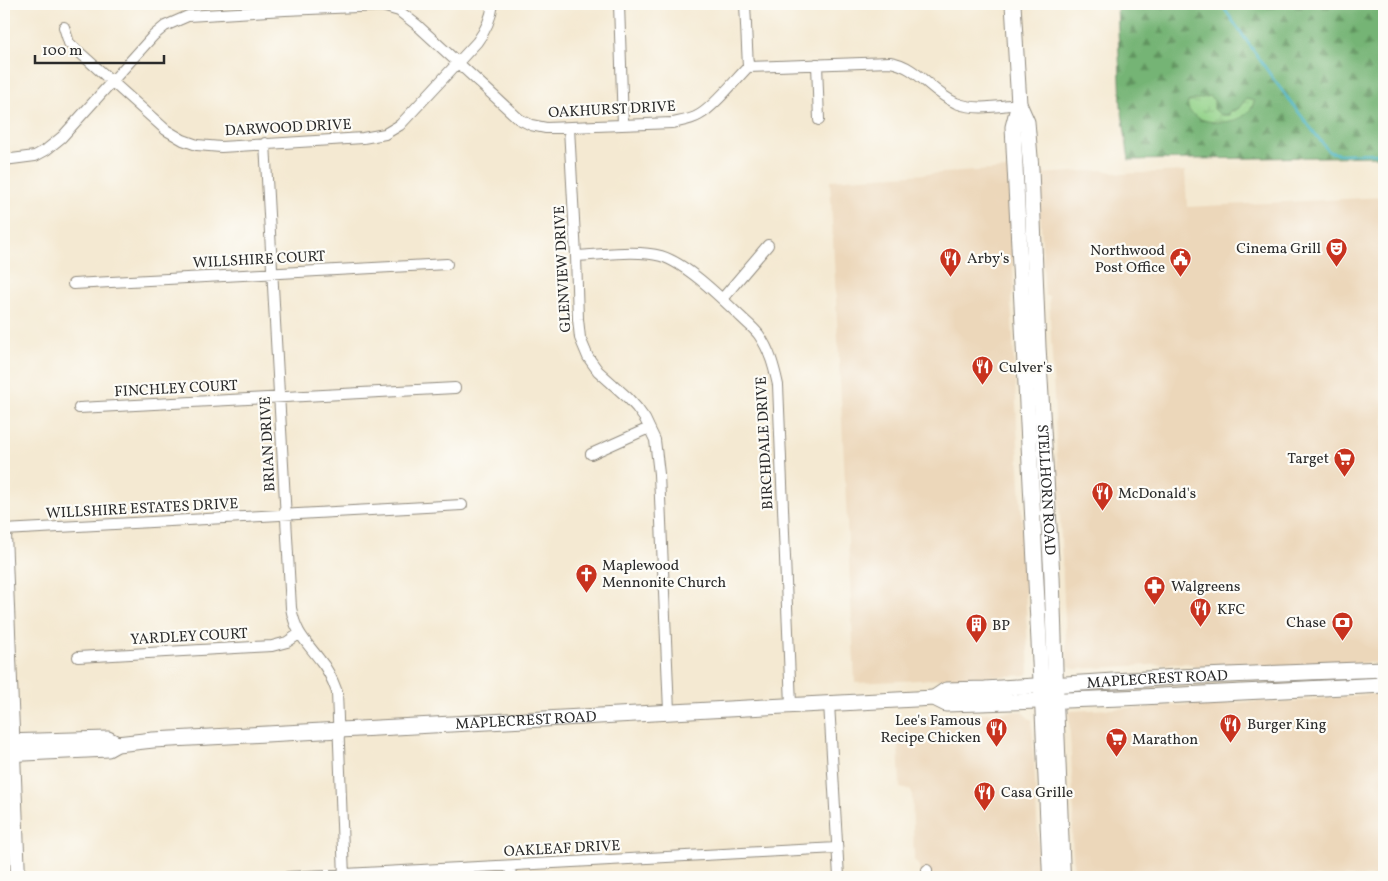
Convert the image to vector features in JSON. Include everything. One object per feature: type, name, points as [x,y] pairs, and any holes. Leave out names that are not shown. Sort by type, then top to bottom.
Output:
[{"type":"main road","name":"STELLHORN ROAD","points":[[1013,4],[1019,104],[1027,122],[1031,176],[1038,347],[1050,542],[1050,877]]},
{"type":"main road","points":[[4,534],[9,748],[18,877]]},
{"type":"main road","name":"MAPLECREST ROAD","points":[[1049,693],[1177,677],[1384,669]]},
{"type":"main road","name":"MAPLECREST ROAD","points":[[9,748],[108,738],[117,744],[153,740],[934,698],[946,690],[1131,698],[1290,688],[1384,685]]},
{"type":"main road","name":"STELLHORN ROAD","points":[[1049,693],[1063,877]]},
{"type":"street","name":"DARWOOD DRIVE","points":[[64,27],[69,43],[167,131],[183,140],[208,146],[363,138],[385,134],[410,116],[485,31],[493,4]]},
{"type":"street","points":[[619,4],[624,125]]},
{"type":"street","points":[[745,4],[748,67],[877,61],[900,63],[955,102],[979,107],[1019,104]]},
{"type":"street","name":"OAKHURST DRIVE","points":[[4,160],[35,156],[62,138],[154,36],[165,26],[188,16],[285,7],[388,7],[403,14],[519,119],[546,128],[672,123],[687,120],[700,115],[748,67]]},
{"type":"street","points":[[818,64],[820,120]]},
{"type":"street","name":"GLENVIEW DRIVE","points":[[569,128],[580,338],[588,357],[598,371],[637,408],[655,440],[659,474],[669,711]]},
{"type":"street","name":"BRIAN DRIVE","points":[[265,143],[291,608],[299,634],[322,661],[336,692],[344,876]]},
{"type":"street","points":[[722,300],[768,245]]},
{"type":"street","name":"BIRCHDALE DRIVE","points":[[576,256],[643,253],[661,256],[676,263],[722,300],[758,333],[774,364],[778,385],[791,705]]},
{"type":"street","name":"WILLSHIRE COURT","points":[[73,284],[447,264]]},
{"type":"street","name":"FINCHLEY COURT","points":[[79,408],[455,388]]},
{"type":"street","points":[[591,454],[649,428]]},
{"type":"street","name":"WILLSHIRE ESTATES DRIVE","points":[[4,530],[462,506]]},
{"type":"street","name":"YARDLEY COURT","points":[[78,657],[272,646],[287,642],[299,634]]},
{"type":"street","points":[[829,703],[839,877]]},
{"type":"street","name":"OAKLEAF DRIVE","points":[[288,877],[344,876],[837,848]]},
{"type":"street","points":[[510,866],[511,877]]},
{"type":"shaded area","points":[[1008,169],[1014,288],[1011,299],[1029,672],[1027,675],[855,683],[830,180]]},
{"type":"shaded area","points":[[1104,170],[1121,174],[1185,171],[1187,207],[1384,197],[1384,662],[1262,668],[1222,665],[1194,666],[1187,663],[1075,669],[1068,666],[1049,296],[1045,296],[1038,174]]},
{"type":"shaded area","points":[[1384,693],[1384,877],[1074,877],[1072,836],[1074,814],[1069,714],[1071,711],[1265,701],[1278,703]]},
{"type":"shaded area","points":[[1021,711],[1032,721],[1040,877],[920,877],[919,866],[914,860],[912,793],[910,790],[900,788],[897,718]]},
{"type":"green space","points":[[1117,4],[1384,4],[1384,156],[1129,160],[1121,106]],"holes":[[[1214,100],[1213,109],[1221,115],[1229,115],[1230,111],[1238,109],[1246,100],[1253,106],[1240,118],[1212,122],[1188,102]]]},
{"type":"green space","points":[[1209,96],[1214,100],[1214,109],[1221,115],[1229,115],[1230,111],[1238,109],[1246,99],[1254,101],[1249,111],[1240,118],[1217,122],[1195,116],[1189,110],[1188,102]]},
{"type":"waterway","points":[[1221,4],[1274,80],[1329,152],[1340,154],[1384,153]]},
{"type":"place","name":"Cinema Grill","points":[[1337,267]]},
{"type":"place","name":"Arby's","points":[[951,277]]},
{"type":"place","name":"Northwood Post Office","points":[[1181,278]]},
{"type":"place","name":"Culver's","points":[[983,386]]},
{"type":"place","name":"Target","points":[[1345,477]]},
{"type":"place","name":"McDonald's","points":[[1102,512]]},
{"type":"place","name":"Maplewood Mennonite Church","points":[[586,593]]},
{"type":"place","name":"Walgreens","points":[[1155,605]]},
{"type":"place","name":"KFC","points":[[1201,628]]},
{"type":"place","name":"Chase","points":[[1342,641]]},
{"type":"place","name":"BP","points":[[976,644]]},
{"type":"place","name":"Burger King","points":[[1231,743]]},
{"type":"place","name":"Lee's Famous Recipe Chicken","points":[[997,748]]},
{"type":"place","name":"Marathon","points":[[1116,758]]},
{"type":"place","name":"Casa Grille","points":[[985,811]]}]
